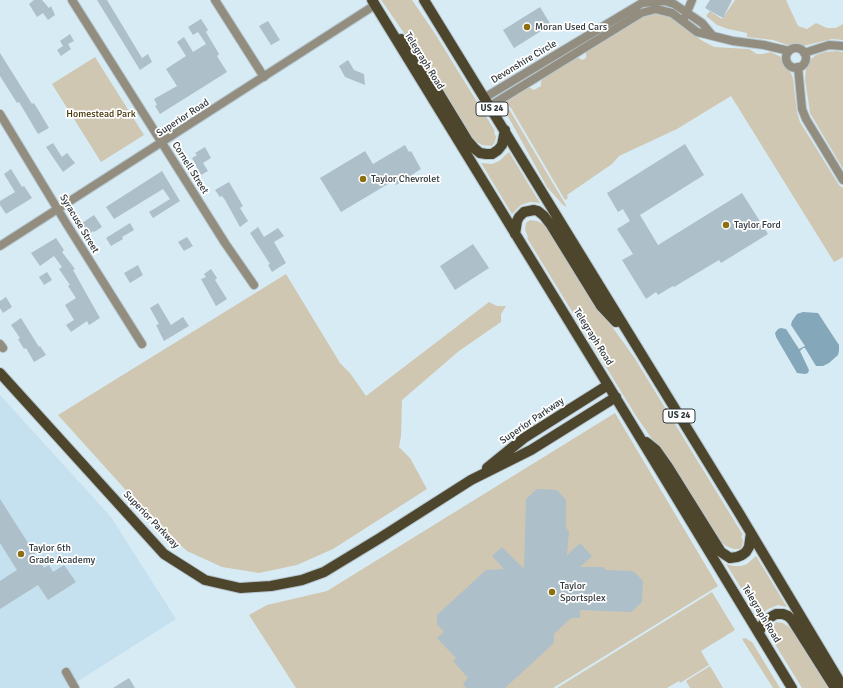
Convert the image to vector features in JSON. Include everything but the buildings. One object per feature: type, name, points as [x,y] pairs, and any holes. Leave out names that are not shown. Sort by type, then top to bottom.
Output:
[{"type":"main road","name":"US 24","points":[[424,2],[487,102],[751,533],[843,687]]},
{"type":"main road","name":"Telegraph Road","points":[[373,3],[792,688]]},
{"type":"main road","points":[[391,32],[407,45],[416,56],[468,141],[475,149],[480,153],[492,154],[502,145],[504,130]]},
{"type":"main road","points":[[515,234],[519,217],[524,212],[534,210],[538,211],[544,216],[601,306],[630,336]]},
{"type":"main road","name":"Superior Parkway","points":[[0,373],[164,554],[205,580],[240,588],[271,586],[302,580],[324,572],[471,480],[524,438],[608,385]]},
{"type":"main road","name":"Superior Parkway","points":[[471,480],[531,450],[616,398]]},
{"type":"main road","points":[[639,436],[656,450],[721,552],[730,558],[737,558],[742,555],[749,547],[751,533]]},
{"type":"main road","points":[[759,632],[764,622],[776,614],[788,616],[835,688]]},
{"type":"street","name":"Cornell Street","points":[[72,0],[225,243],[254,285]]},
{"type":"street","points":[[215,0],[264,77]]},
{"type":"street","name":"Devonshire Circle","points":[[487,102],[574,44],[642,3],[665,0],[674,2],[702,23],[712,35]]},
{"type":"street","points":[[683,21],[692,0]]},
{"type":"street","points":[[672,13],[674,2]]},
{"type":"street","name":"Superior Road","points":[[0,246],[264,77],[373,3]]},
{"type":"street","name":"Devonshire Circle","points":[[487,102],[578,52],[641,13],[656,9],[672,13],[697,32],[733,41],[764,45],[789,51],[797,48],[804,53],[829,45],[843,46]]},
{"type":"street","points":[[574,44],[578,52]]},
{"type":"street","points":[[789,51],[787,57],[788,63],[792,67],[798,67],[805,62],[806,58],[804,53]]},
{"type":"street","points":[[798,67],[802,109],[806,119],[843,180]]},
{"type":"street","name":"Syracuse Street","points":[[0,114],[142,344]]},
{"type":"street","points":[[66,672],[75,688]]},
{"type":"shaded area","points":[[803,312],[818,313],[839,345],[838,355],[823,366],[816,366],[805,348],[803,348],[800,351],[809,370],[808,373],[805,374],[797,373],[775,333],[778,329],[786,329],[799,349],[805,346],[791,325],[797,314]]},
{"type":"shaded area","points":[[0,395],[111,517],[176,619],[67,688],[0,688]]},
{"type":"green space","points":[[381,0],[412,0],[434,32],[495,131],[495,142],[492,146],[482,145],[475,141],[471,135],[469,135],[425,63]]},
{"type":"green space","points":[[735,0],[786,0],[798,26],[807,29],[816,23],[827,28],[836,28],[843,24],[843,40],[832,39],[799,47],[793,47],[773,40],[747,37],[747,33],[717,25],[706,16],[710,11],[722,19]]},
{"type":"green space","points":[[653,13],[672,16],[701,40],[714,47],[749,49],[757,54],[771,52],[783,58],[793,78],[797,112],[800,122],[839,185],[843,188],[843,257],[834,262],[731,96],[677,129],[619,156],[612,164],[567,195],[568,198],[565,200],[511,108],[505,102],[527,88],[534,90],[541,86],[543,77],[576,56],[582,60],[586,58],[586,52],[641,16]]},
{"type":"green space","points":[[825,52],[843,52],[843,169],[810,113],[805,79],[806,69],[811,59],[816,55]]},
{"type":"green space","name":"Homestead Park","points":[[95,57],[144,135],[101,162],[52,84]]},
{"type":"green space","points":[[504,104],[509,109],[567,207],[563,205],[547,187],[505,111]]},
{"type":"green space","points":[[509,152],[540,203],[530,202],[521,205],[512,214],[481,163],[492,164],[499,161]]},
{"type":"green space","points":[[530,220],[537,221],[545,225],[551,232],[605,317],[634,357],[743,535],[741,536],[743,540],[740,549],[733,549],[720,541],[636,416],[527,238],[528,237],[525,230],[526,223]]},
{"type":"green space","points":[[286,274],[340,363],[350,373],[366,396],[489,302],[497,306],[506,306],[501,314],[501,322],[459,351],[402,400],[401,436],[399,447],[410,458],[427,489],[333,549],[297,565],[259,573],[222,567],[187,551],[151,518],[58,415]]},
{"type":"green space","points":[[615,413],[718,586],[553,688],[296,688],[249,615],[267,605],[327,591]]},
{"type":"green space","points":[[756,556],[787,607],[778,605],[768,609],[759,617],[726,564],[741,566],[747,564]]},
{"type":"green space","points":[[712,592],[735,630],[701,651],[709,665],[680,683],[679,681],[667,688],[557,688]]},
{"type":"green space","points":[[776,622],[783,623],[792,629],[832,688],[802,688],[773,641],[775,639],[772,634],[772,628]]},
{"type":"green space","points":[[745,638],[752,642],[780,688],[773,688],[742,639]]},
{"type":"green space","points":[[710,666],[723,688],[690,688],[686,681]]},
{"type":"place","name":"Moran Used Cars","points":[[527,27]]},
{"type":"place","name":"Taylor Chevrolet","points":[[363,179]]},
{"type":"place","name":"Taylor Ford","points":[[726,225]]},
{"type":"place","name":"Taylor 6th Grade Academy","points":[[21,554]]},
{"type":"place","name":"Taylor Sportsplex","points":[[552,592]]}]
